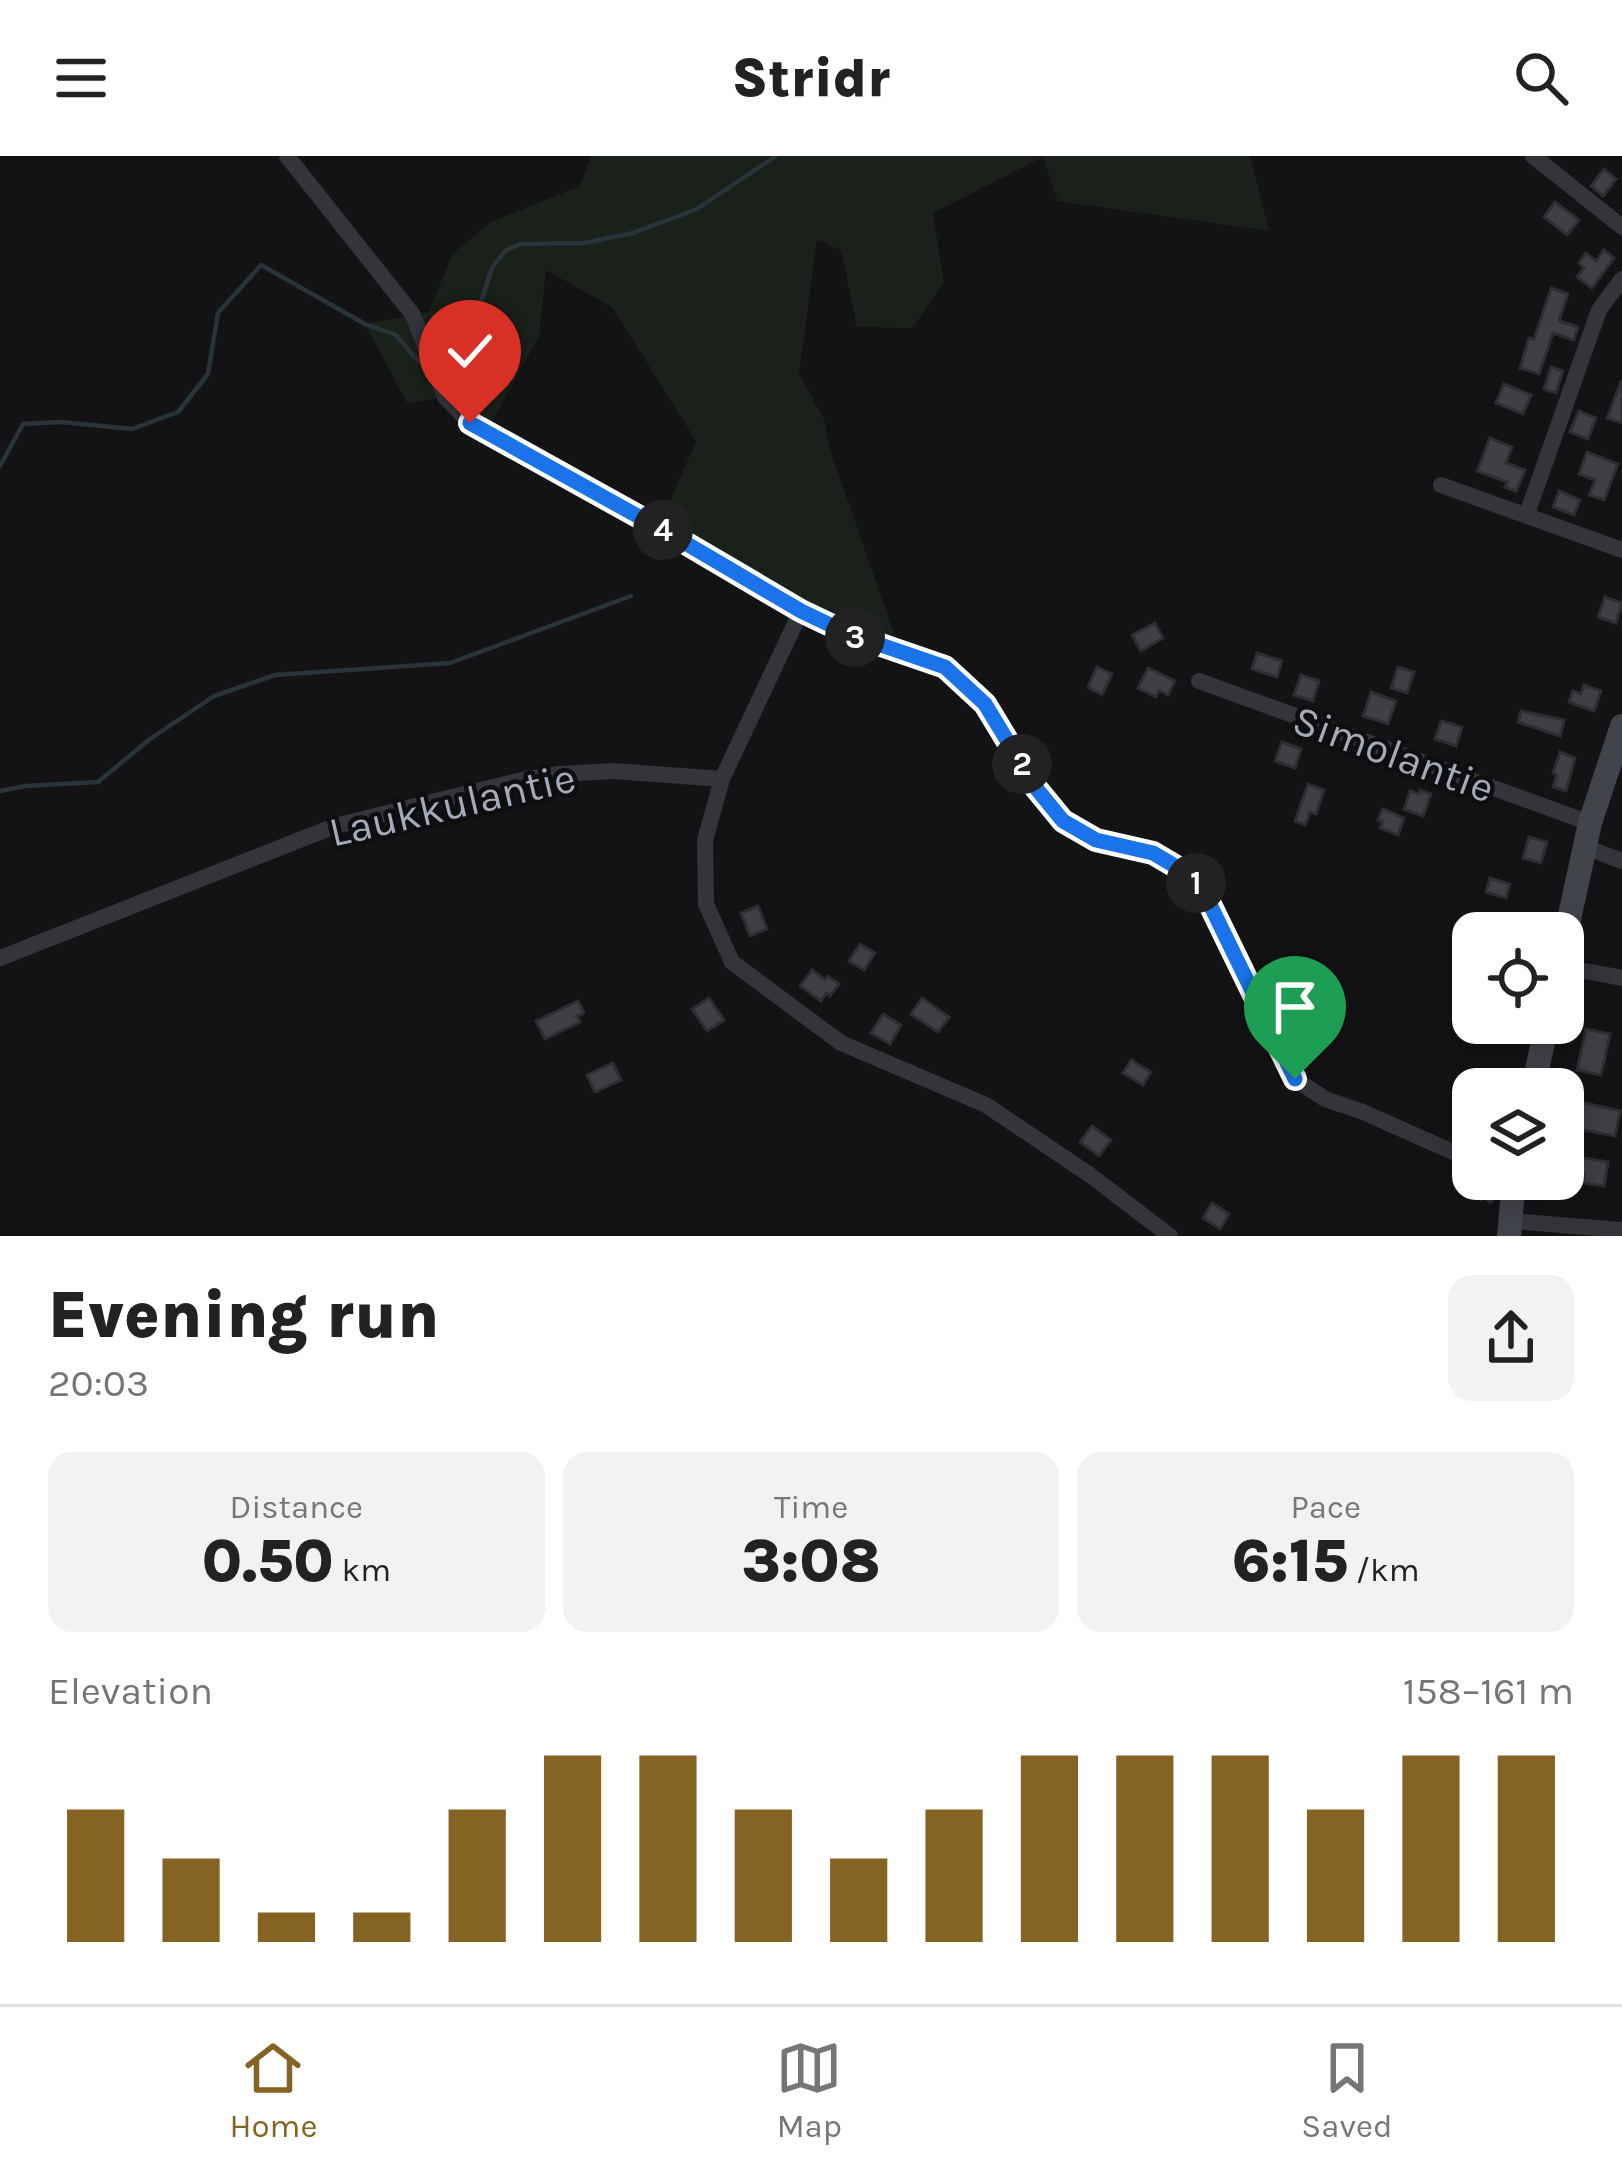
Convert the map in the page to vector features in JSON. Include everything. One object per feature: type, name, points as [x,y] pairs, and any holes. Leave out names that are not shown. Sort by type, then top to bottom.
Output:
[{"type":"street","points":[[287,156],[413,315],[445,397],[470,423],[801,611],[849,634],[945,667],[985,704],[1036,788],[1063,821],[1096,840],[1153,853],[1202,888],[1295,1079],[1325,1099],[1452,1152]]},
{"type":"street","points":[[1540,158],[1622,227]]},
{"type":"street","points":[[1527,514],[1598,310],[1622,279]]},
{"type":"street","points":[[1442,485],[1622,550]]},
{"type":"street","points":[[801,611],[722,779],[705,840],[706,904],[732,962],[842,1043],[986,1105],[1170,1236]]},
{"type":"street","name":"Simolantie","points":[[1199,681],[1587,835],[1622,861]]},
{"type":"street","points":[[1570,912],[1587,835],[1622,726]]},
{"type":"street","name":"Laukkulantie","points":[[0,958],[356,821],[559,774],[614,771],[722,779]]},
{"type":"street","points":[[1584,971],[1622,978]]},
{"type":"street","points":[[1510,1228],[1622,1230]]},
{"type":"shaded area","points":[[591,156],[1250,156],[1269,231],[1058,201],[1043,157],[933,213],[944,283],[912,328],[857,327],[841,250],[817,240],[799,374],[824,419],[830,450],[901,653],[662,519],[696,441],[612,307],[546,270],[539,337],[486,432],[445,397],[407,403],[365,324],[429,312],[452,254],[491,222],[580,186]]},
{"type":"building","points":[[1604,169],[1616,179],[1603,196],[1591,186]]},
{"type":"building","points":[[1555,202],[1579,220],[1567,235],[1544,217]]},
{"type":"building","points":[[1604,250],[1614,258],[1592,288],[1577,277],[1584,268],[1579,263],[1586,253],[1596,261]]},
{"type":"building","points":[[1551,288],[1568,294],[1559,321],[1578,327],[1574,340],[1553,333],[1539,374],[1520,368]]},
{"type":"building","points":[[1551,367],[1563,371],[1556,393],[1544,389]]},
{"type":"building","points":[[1622,382],[1622,423],[1607,418]]},
{"type":"building","points":[[1504,384],[1531,395],[1523,414],[1496,403]]},
{"type":"building","points":[[1579,411],[1596,418],[1588,439],[1570,432]]},
{"type":"building","points":[[1490,438],[1512,447],[1506,463],[1525,470],[1516,491],[1505,487],[1507,482],[1477,471]]},
{"type":"building","points":[[1587,452],[1618,464],[1604,500],[1589,495],[1595,480],[1579,474]]},
{"type":"building","points":[[1559,491],[1580,500],[1574,515],[1553,507]]},
{"type":"building","points":[[1605,597],[1622,603],[1616,623],[1598,617]]},
{"type":"building","points":[[1155,623],[1163,638],[1141,651],[1132,635]]},
{"type":"building","points":[[1257,653],[1282,661],[1277,677],[1252,669]]},
{"type":"building","points":[[1097,667],[1112,674],[1102,695],[1088,687]]},
{"type":"building","points":[[1398,667],[1414,672],[1407,693],[1391,688]]},
{"type":"building","points":[[1148,668],[1175,681],[1168,695],[1159,690],[1156,697],[1138,688]]},
{"type":"building","points":[[1301,675],[1319,681],[1313,701],[1294,695]]},
{"type":"building","points":[[1584,685],[1601,691],[1594,711],[1569,702],[1573,691],[1581,694]]},
{"type":"building","points":[[1371,692],[1396,701],[1388,724],[1363,716]]},
{"type":"building","points":[[1521,711],[1564,720],[1560,736],[1518,722]]},
{"type":"building","points":[[1441,721],[1462,727],[1456,746],[1435,739]]},
{"type":"building","points":[[1282,742],[1301,749],[1295,768],[1275,761]]},
{"type":"building","points":[[1560,752],[1575,758],[1566,791],[1553,787]]},
{"type":"building","points":[[1308,784],[1324,790],[1316,814],[1310,812],[1305,825],[1295,821]]},
{"type":"building","points":[[1420,790],[1431,794],[1423,816],[1404,809],[1410,791],[1419,794]]},
{"type":"building","points":[[1383,809],[1404,818],[1398,835],[1380,828]]},
{"type":"building","points":[[1529,837],[1547,842],[1541,863],[1523,858]]},
{"type":"building","points":[[1490,878],[1510,884],[1506,898],[1486,892]]},
{"type":"building","points":[[758,906],[767,929],[750,936],[741,913]]},
{"type":"building","points":[[860,944],[875,953],[864,970],[849,961]]},
{"type":"building","points":[[812,970],[839,984],[821,1001],[800,986]]},
{"type":"building","points":[[709,998],[724,1020],[707,1031],[692,1009]]},
{"type":"building","points":[[922,998],[949,1017],[938,1032],[911,1014]]},
{"type":"building","points":[[578,1001],[584,1013],[577,1016],[580,1022],[545,1039],[536,1021]]},
{"type":"building","points":[[883,1014],[901,1025],[890,1044],[871,1033]]},
{"type":"building","points":[[1586,1029],[1610,1034],[1601,1075],[1577,1068]]},
{"type":"building","points":[[1131,1060],[1151,1072],[1143,1085],[1123,1073]]},
{"type":"building","points":[[613,1063],[621,1080],[595,1092],[587,1075]]},
{"type":"building","points":[[1584,1103],[1620,1111],[1615,1136],[1584,1130]]},
{"type":"building","points":[[1092,1126],[1111,1140],[1099,1156],[1080,1142]]},
{"type":"building","points":[[1584,1158],[1608,1162],[1604,1186],[1584,1183]]},
{"type":"building","points":[[1212,1203],[1229,1214],[1220,1229],[1203,1218]]},
{"type":"waterway","points":[[438,365],[447,365],[454,358],[475,320],[492,268],[505,251],[520,244],[584,243],[633,233],[697,209],[776,156]]},
{"type":"waterway","points":[[0,466],[23,424],[61,422],[132,429],[178,412],[208,374],[218,313],[261,265],[365,324],[396,335],[427,365]]},
{"type":"waterway","points":[[0,791],[98,782],[214,696],[275,675],[450,663],[631,596]]},
{"type":"route","points":[[470,423],[801,611],[849,634],[945,667],[985,704],[1036,788],[1063,821],[1096,840],[1153,853],[1202,888],[1295,1079]]}]
